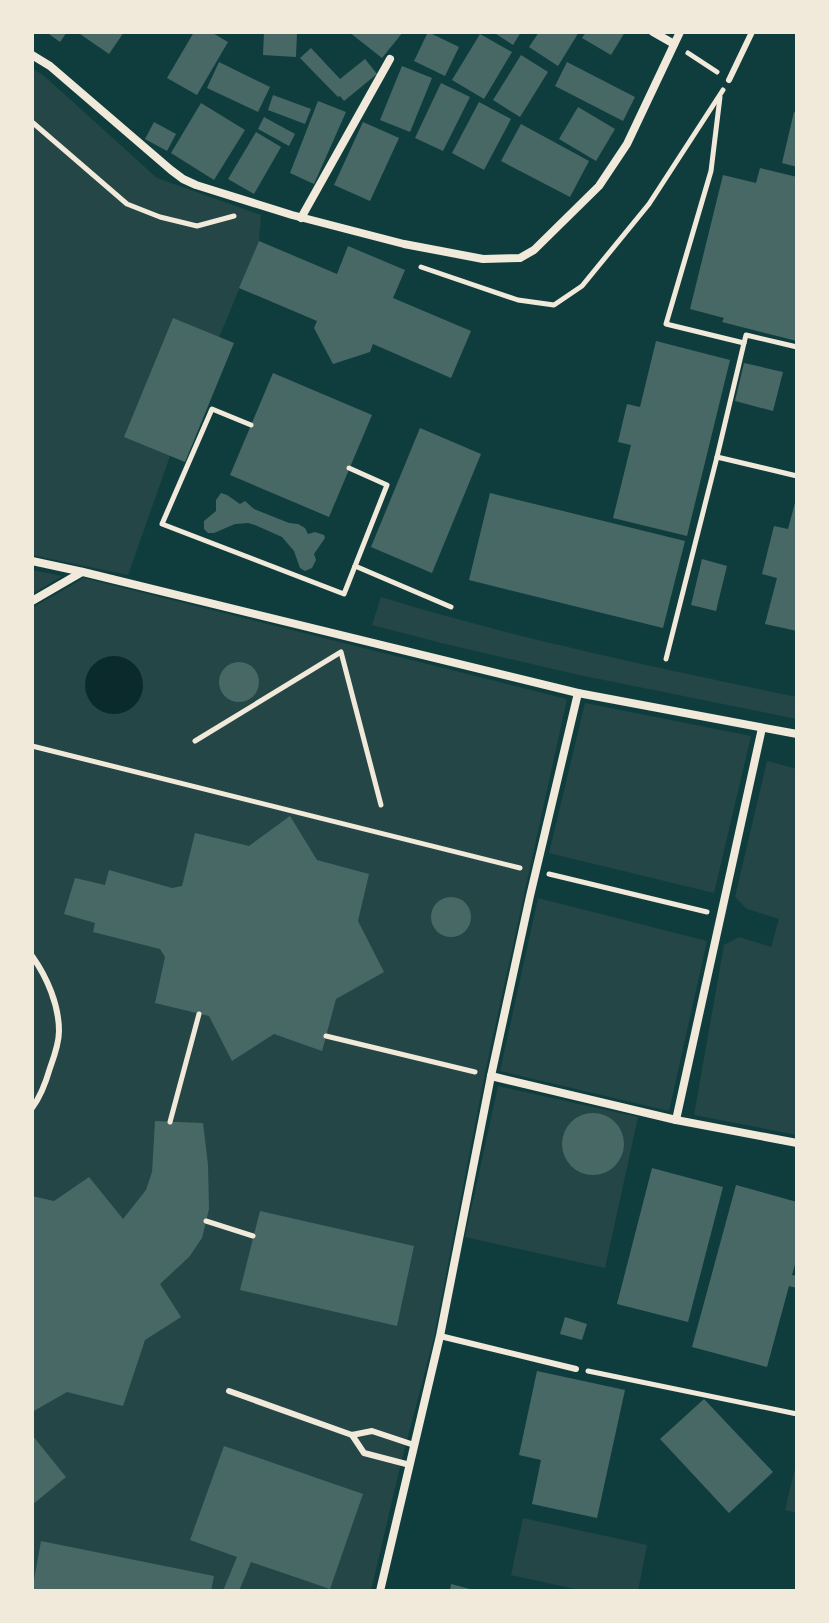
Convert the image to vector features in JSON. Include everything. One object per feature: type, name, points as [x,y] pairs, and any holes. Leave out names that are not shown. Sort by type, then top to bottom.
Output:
[{"type":"street","points":[[653,32],[674,44]]},
{"type":"street","points":[[32,55],[50,66],[183,179],[301,218],[404,244],[483,259],[520,258],[534,250],[599,186],[627,144],[680,32]]},
{"type":"street","points":[[301,218],[390,59]]},
{"type":"street","points":[[32,561],[578,693],[797,734]]},
{"type":"street","points":[[32,601],[83,572]]},
{"type":"street","points":[[380,1591],[440,1336],[491,1076],[578,693]]},
{"type":"street","points":[[676,1120],[762,728]]},
{"type":"street","points":[[491,1076],[676,1120],[797,1143]]},
{"type":"lane","points":[[729,80],[752,32]]},
{"type":"lane","points":[[32,956],[44,974],[55,1003],[59,1032],[46,1081],[32,1108]]},
{"type":"lane","points":[[440,1336],[576,1369]]},
{"type":"lane","points":[[229,1391],[352,1435],[372,1431],[414,1445]]},
{"type":"lane","points":[[352,1435],[364,1453],[410,1465]]},
{"type":"path","points":[[417,266],[518,300],[554,305],[582,286],[649,204],[729,80],[674,44]]},
{"type":"path","points":[[720,96],[711,171],[666,324],[744,343]]},
{"type":"path","points":[[32,122],[127,204],[160,217],[197,226],[233,216],[247,219]]},
{"type":"path","points":[[666,659],[746,335],[797,347]]},
{"type":"path","points":[[251,425],[212,409],[162,524],[344,594],[387,485],[349,468]]},
{"type":"path","points":[[717,457],[797,476]]},
{"type":"path","points":[[355,566],[451,607]]},
{"type":"path","points":[[195,741],[341,652],[381,805]]},
{"type":"path","points":[[32,746],[721,915]]},
{"type":"path","points":[[170,1122],[199,1014]]},
{"type":"path","points":[[326,1036],[491,1076]]},
{"type":"path","points":[[206,1221],[253,1236]]},
{"type":"path","points":[[576,1369],[797,1414]]},
{"type":"shaded area","points":[[32,68],[157,178],[261,215],[259,241],[170,456],[128,575],[32,555]]},
{"type":"shaded area","points":[[32,570],[62,576],[32,594]]},
{"type":"shaded area","points":[[84,578],[567,699],[485,1073],[434,1337],[371,1591],[32,1591],[32,608]],"holes":[[[88,674],[143,684],[140,698],[130,709],[86,692]]]},
{"type":"shaded area","points":[[381,597],[640,664],[797,697],[797,719],[579,675],[372,625]]},
{"type":"shaded area","points":[[114,656],[125,658],[134,665],[141,674],[141,696],[134,705],[125,712],[114,714],[103,712],[94,705],[87,696],[85,685],[87,674],[94,665],[103,658]]},
{"type":"shaded area","points":[[585,703],[751,736],[714,893],[549,853]]},
{"type":"shaded area","points":[[767,761],[797,769],[797,1135],[694,1115],[724,945],[739,937],[771,947],[779,919],[747,909],[735,897]]},
{"type":"shaded area","points":[[538,898],[707,941],[669,1111],[500,1071]]},
{"type":"shaded area","points":[[498,1086],[638,1117],[605,1268],[465,1237]]},
{"type":"shaded area","points":[[797,1460],[797,1513],[785,1510]]},
{"type":"shaded area","points":[[523,1518],[647,1545],[638,1591],[584,1591],[511,1575]]},
{"type":"building","points":[[46,32],[67,32],[60,42]]},
{"type":"building","points":[[81,32],[124,32],[109,54]]},
{"type":"building","points":[[194,32],[211,32],[228,42],[197,95],[167,78]]},
{"type":"building","points":[[264,32],[297,32],[296,57],[263,55]]},
{"type":"building","points":[[349,32],[403,32],[382,58]]},
{"type":"building","points":[[428,32],[459,47],[445,76],[414,61]]},
{"type":"building","points":[[493,32],[521,32],[513,45]]},
{"type":"building","points":[[539,32],[579,32],[558,66],[529,47]]},
{"type":"building","points":[[586,32],[625,32],[611,55],[582,38]]},
{"type":"building","points":[[480,34],[512,52],[484,99],[452,80]]},
{"type":"building","points":[[311,48],[340,79],[365,59],[377,74],[344,101],[300,58]]},
{"type":"building","points":[[521,55],[548,72],[520,117],[493,100]]},
{"type":"building","points":[[219,62],[270,87],[258,112],[207,88]]},
{"type":"building","points":[[567,62],[635,97],[623,121],[555,86]]},
{"type":"building","points":[[402,66],[432,78],[410,132],[380,120]]},
{"type":"building","points":[[441,83],[470,97],[443,151],[415,138]]},
{"type":"building","points":[[273,95],[311,109],[305,124],[268,110]]},
{"type":"building","points":[[318,101],[346,112],[314,184],[290,173]]},
{"type":"building","points":[[479,102],[511,119],[484,170],[452,153]]},
{"type":"building","points":[[201,103],[245,130],[214,180],[171,153]]},
{"type":"building","points":[[578,107],[615,129],[596,161],[559,139]]},
{"type":"building","points":[[794,112],[797,113],[797,167],[782,163]]},
{"type":"building","points":[[264,117],[295,134],[289,146],[258,129]]},
{"type":"building","points":[[154,122],[176,134],[167,151],[145,139]]},
{"type":"building","points":[[363,122],[399,138],[370,201],[334,185]]},
{"type":"building","points":[[521,124],[589,161],[570,197],[501,161]]},
{"type":"building","points":[[256,132],[281,147],[254,194],[228,179]]},
{"type":"building","points":[[760,168],[797,177],[797,341],[722,322],[724,318],[690,309],[723,175],[756,183]]},
{"type":"building","points":[[259,241],[337,274],[348,246],[405,270],[393,298],[471,331],[451,378],[373,344],[370,352],[333,364],[314,328],[317,321],[239,288]]},
{"type":"building","points":[[173,318],[234,343],[185,462],[124,437]]},
{"type":"building","points":[[656,341],[730,360],[687,536],[613,518],[631,445],[618,442],[627,404],[640,407]]},
{"type":"building","points":[[744,363],[783,372],[773,411],[735,401]]},
{"type":"building","points":[[273,373],[372,415],[329,517],[230,475]]},
{"type":"building","points":[[420,428],[481,454],[432,573],[371,547]]},
{"type":"building","points":[[221,493],[240,504],[245,501],[254,509],[298,524],[308,534],[315,532],[324,535],[314,554],[316,560],[312,568],[305,571],[300,568],[294,551],[282,537],[255,525],[235,524],[208,533],[204,529],[204,521],[216,511],[216,500]]},
{"type":"building","points":[[490,493],[685,541],[663,628],[469,580]]},
{"type":"building","points":[[796,499],[797,631],[765,624],[777,578],[762,574],[774,526],[788,529]]},
{"type":"building","points":[[702,559],[727,566],[716,611],[691,605]]},
{"type":"building","points":[[239,662],[253,668],[259,682],[253,696],[239,702],[225,696],[219,682],[225,668]]},
{"type":"building","points":[[290,816],[317,860],[369,874],[358,921],[384,972],[336,999],[322,1051],[274,1034],[232,1061],[209,1016],[155,1003],[165,957],[160,949],[93,932],[95,923],[64,914],[75,878],[105,885],[109,870],[172,888],[182,886],[195,833],[249,846]]},
{"type":"building","points":[[451,897],[465,903],[471,917],[465,931],[451,937],[437,931],[431,917],[437,903]]},
{"type":"building","points":[[593,1113],[605,1115],[615,1122],[622,1132],[622,1156],[615,1166],[605,1173],[593,1175],[581,1173],[571,1166],[564,1156],[562,1144],[564,1132],[571,1122],[581,1115]]},
{"type":"building","points":[[155,1121],[203,1123],[209,1209],[202,1238],[189,1257],[160,1284],[181,1317],[145,1340],[123,1406],[67,1392],[32,1412],[32,1196],[54,1201],[89,1177],[123,1219],[146,1190],[152,1172]]},
{"type":"building","points":[[652,1168],[723,1187],[688,1322],[617,1304]]},
{"type":"building","points":[[736,1185],[797,1202],[797,1257],[792,1275],[797,1276],[797,1288],[789,1286],[767,1367],[692,1347]]},
{"type":"building","points":[[260,1211],[414,1246],[397,1326],[240,1290]]},
{"type":"building","points":[[565,1317],[587,1324],[582,1340],[560,1334]]},
{"type":"building","points":[[537,1371],[625,1390],[597,1518],[532,1504],[541,1460],[519,1455]]},
{"type":"building","points":[[704,1399],[773,1472],[729,1513],[660,1439]]},
{"type":"building","points":[[32,1435],[66,1477],[32,1505]]},
{"type":"building","points":[[224,1446],[363,1494],[330,1589],[251,1562],[239,1591],[223,1591],[237,1557],[190,1540]]},
{"type":"building","points":[[41,1541],[214,1576],[211,1591],[32,1591]]},
{"type":"building","points":[[451,1584],[474,1590],[474,1591],[450,1591]]}]
